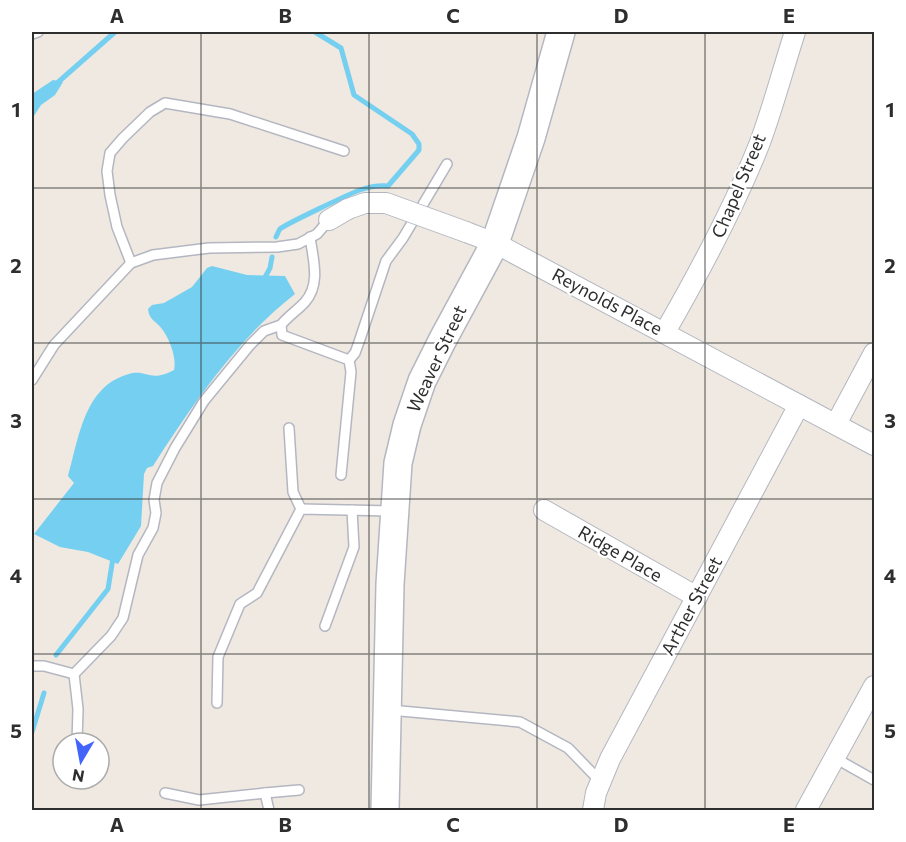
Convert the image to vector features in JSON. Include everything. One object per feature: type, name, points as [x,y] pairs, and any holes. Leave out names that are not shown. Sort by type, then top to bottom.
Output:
[{"type":"street","name":"Weaver Street","points":[[385,810],[393,511],[398,463],[407,425],[422,381],[495,243],[531,138],[561,32]]},
{"type":"street","name":"Chapel Street","points":[[666,332],[715,244],[740,189],[760,142],[795,32]]},
{"type":"street","name":"Reynolds Place","points":[[329,220],[348,208],[365,203],[386,203],[495,243],[666,332],[874,446]]},
{"type":"street","points":[[836,424],[874,353]]},
{"type":"street","name":"Arther Street","points":[[592,810],[600,781],[610,759],[799,405]]},
{"type":"street","name":"Ridge Place","points":[[544,510],[696,597]]},
{"type":"street","points":[[806,810],[874,686]]},
{"type":"lane","points":[[32,34],[38,32]]},
{"type":"lane","points":[[131,263],[117,227],[110,195],[107,171],[110,153],[150,112],[165,103],[230,114],[344,151]]},
{"type":"lane","points":[[341,475],[351,372],[349,360],[359,342],[386,261],[403,238],[447,164]]},
{"type":"lane","points":[[32,380],[54,345],[131,263],[153,255],[209,248],[277,247],[298,244],[317,234],[329,220]]},
{"type":"lane","points":[[74,674],[111,636],[123,618],[138,555],[153,528],[156,483],[204,401],[264,331],[281,326],[295,309],[305,302],[316,279],[310,237]]},
{"type":"lane","points":[[281,326],[282,335],[349,360]]},
{"type":"lane","points":[[289,428],[293,492],[301,509]]},
{"type":"lane","points":[[301,509],[393,511]]},
{"type":"lane","points":[[217,703],[218,657],[240,604],[257,593],[301,509]]},
{"type":"lane","points":[[325,626],[354,547],[352,510]]},
{"type":"lane","points":[[32,666],[44,666],[74,674]]},
{"type":"lane","points":[[74,674],[78,709],[77,731]]},
{"type":"lane","points":[[387,710],[520,722],[568,748],[600,781]]},
{"type":"lane","points":[[835,759],[874,780]]},
{"type":"lane","points":[[165,793],[199,800],[299,789]]},
{"type":"lane","points":[[265,792],[269,810]]},
{"type":"water","points":[[53,80],[63,82],[55,95],[41,105],[32,119],[32,94]]},
{"type":"water","points":[[212,266],[247,275],[285,276],[295,294],[235,352],[200,396],[153,466],[147,468],[144,474],[141,526],[118,564],[88,552],[60,547],[34,534],[74,483],[68,476],[80,430],[93,402],[102,390],[114,380],[129,374],[140,373],[154,376],[174,370],[170,343],[162,329],[151,318],[148,309],[192,287],[207,268]]},
{"type":"waterway","points":[[56,84],[115,32]]},
{"type":"waterway","points":[[276,237],[284,226],[344,197],[367,188],[388,186],[419,150],[419,144],[412,134],[354,95],[341,48],[315,32]]},
{"type":"waterway","points":[[263,281],[270,268],[272,257]]},
{"type":"waterway","points":[[56,655],[108,589],[113,558]]},
{"type":"waterway","points":[[32,732],[44,693]]}]
